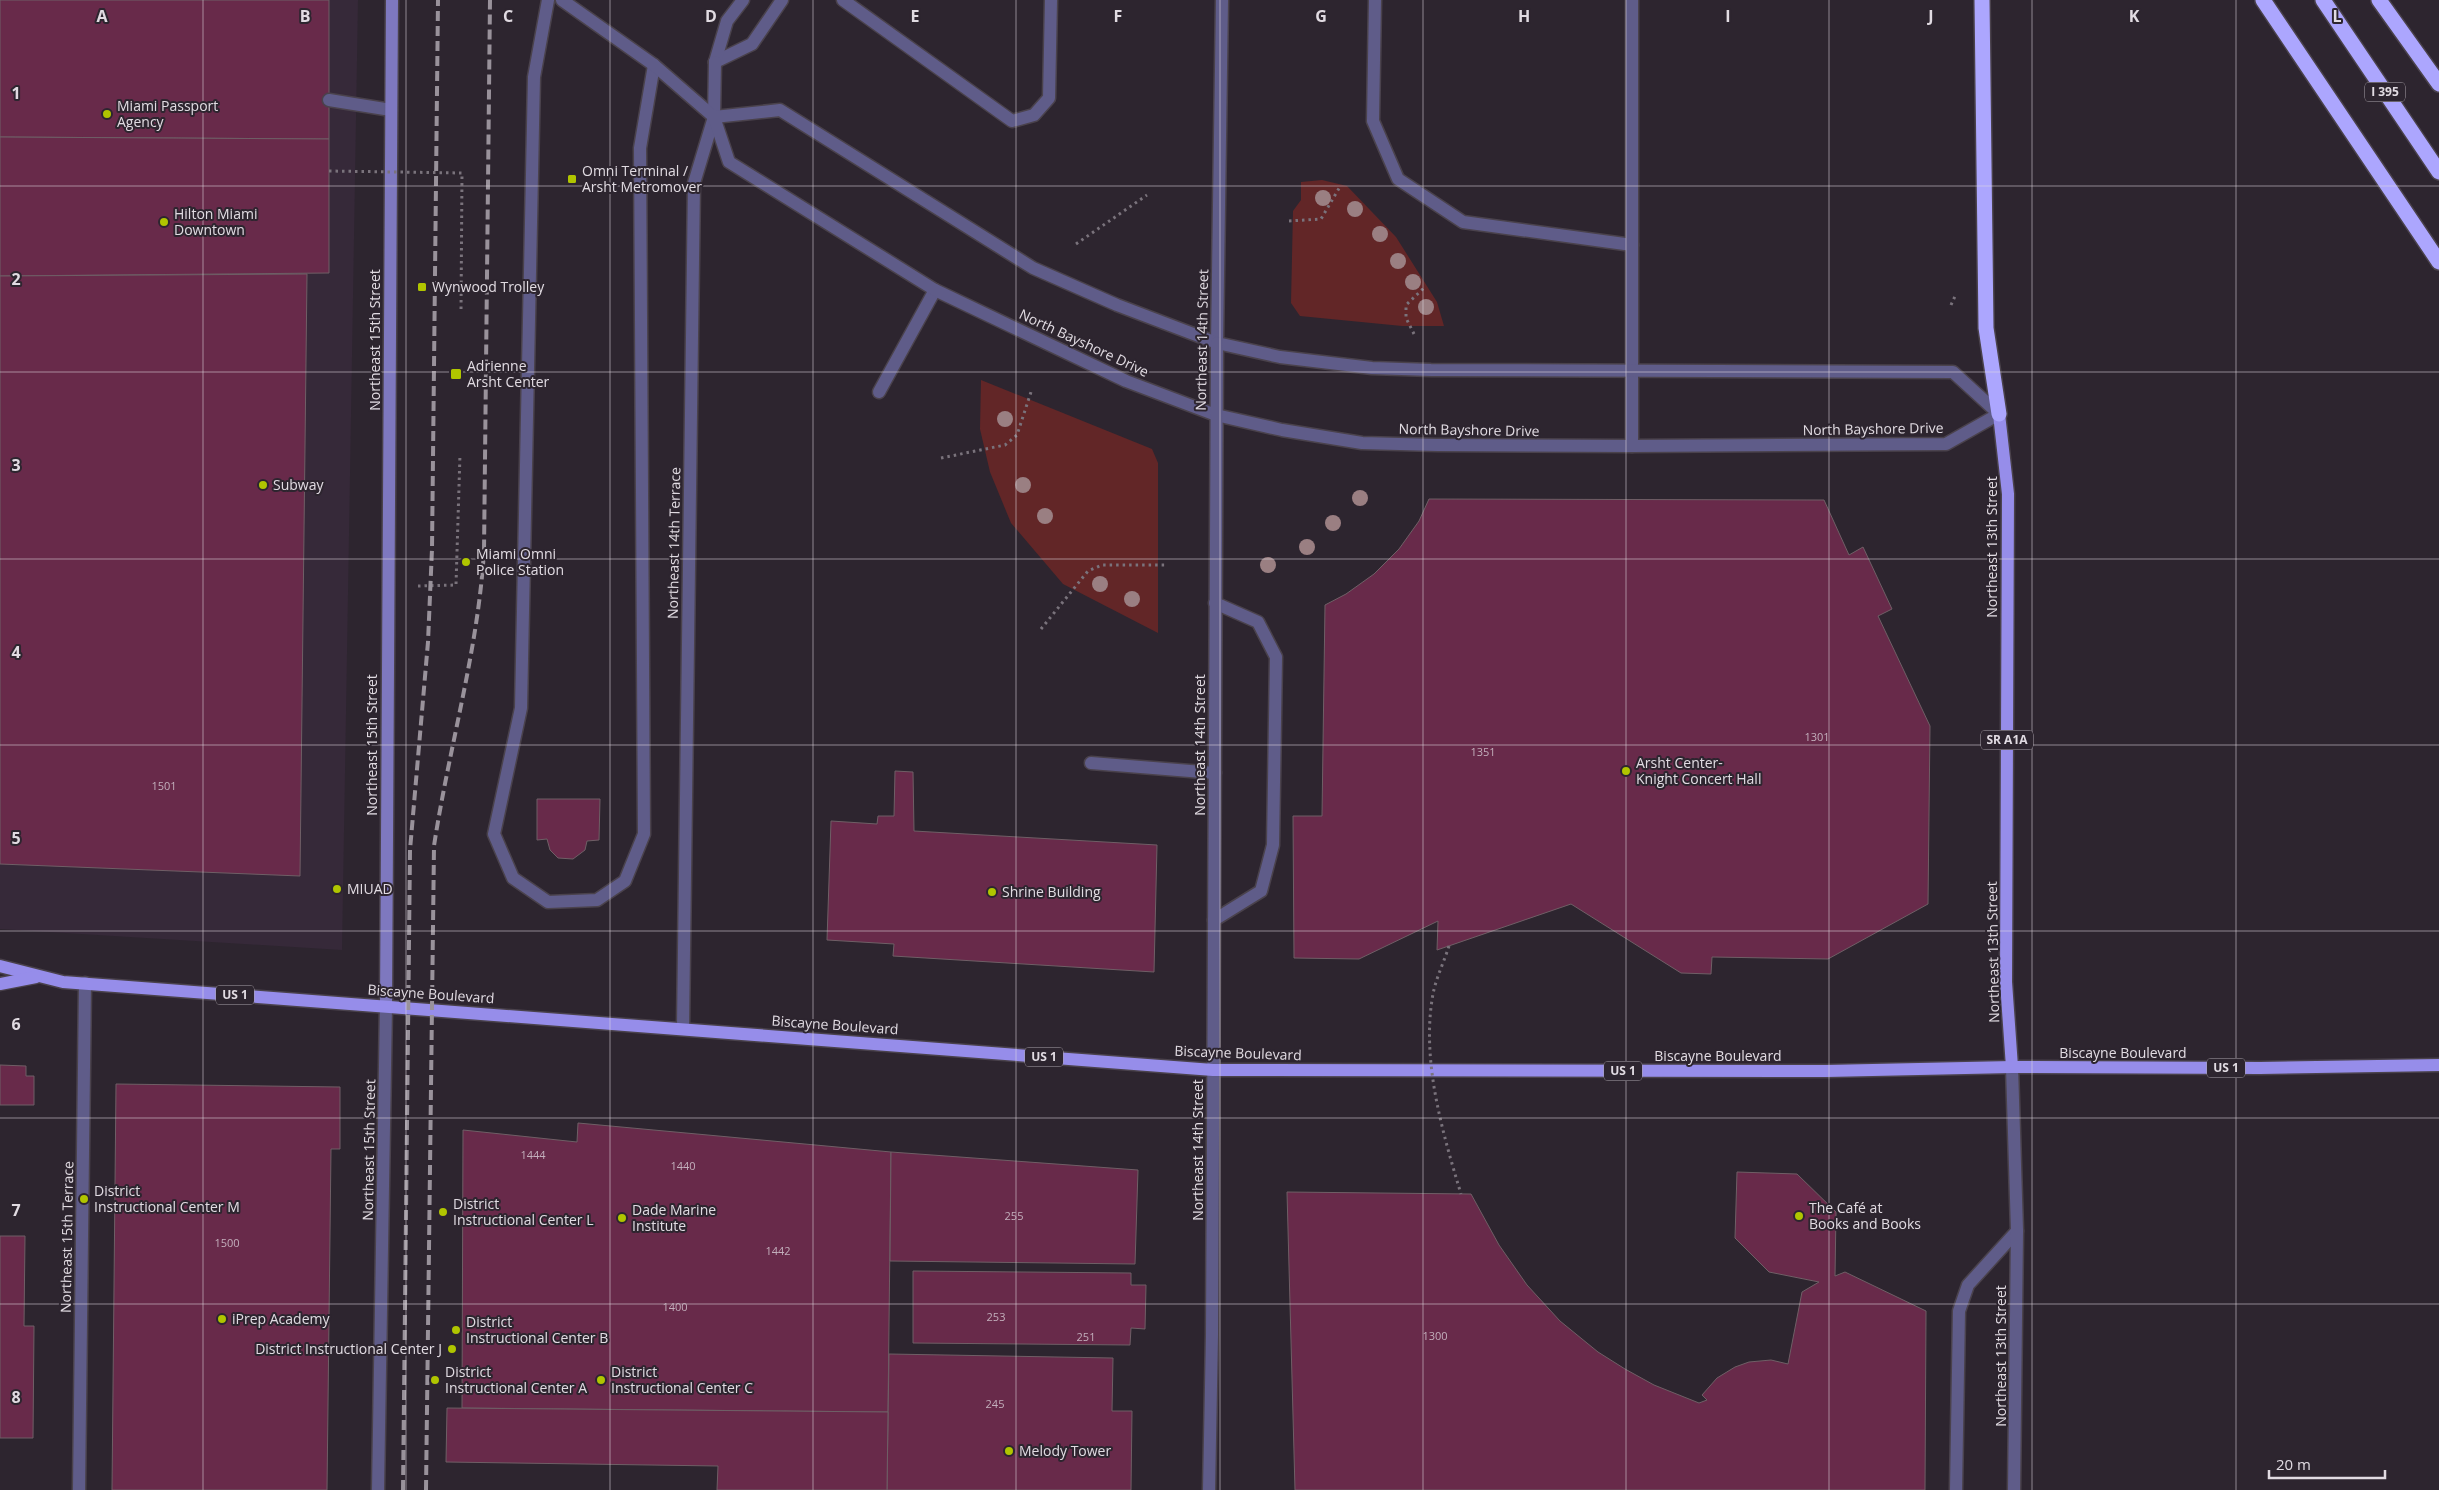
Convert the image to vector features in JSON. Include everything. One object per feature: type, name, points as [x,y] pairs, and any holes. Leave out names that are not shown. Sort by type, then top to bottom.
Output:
[{"type":"highway","points":[[1982,0],[1986,328],[1999,414]]},
{"type":"highway","points":[[2263,0],[2439,262]]},
{"type":"highway","name":"I 395","points":[[2323,0],[2439,172]]},
{"type":"highway","points":[[2379,0],[2439,84]]},
{"type":"main road","name":"Northeast 15th Street","points":[[386,1005],[392,0]]},
{"type":"main road","name":"Northeast 13th Street","points":[[1999,414],[2008,494],[2006,982],[2012,1067]]},
{"type":"main road","name":"Biscayne Boulevard","points":[[0,966],[63,982],[85,984],[386,1005],[1213,1070],[1835,1071],[2012,1067],[2260,1068],[2439,1065]]},
{"type":"main road","name":"Biscayne Boulevard","points":[[0,984],[40,976]]},
{"type":"street","points":[[548,0],[534,77],[521,708],[494,834],[513,878],[548,902],[597,900],[625,881],[644,834],[640,148],[654,65]]},
{"type":"street","points":[[562,0],[654,65],[714,117],[780,110],[1032,268],[1117,305],[1217,343],[1280,357],[1372,368],[1632,372],[1953,372],[1999,414]]},
{"type":"street","name":"Northeast 14th Terrace","points":[[683,1028],[694,184],[714,117],[715,62],[727,21],[743,0]]},
{"type":"street","points":[[715,62],[752,44],[782,0]]},
{"type":"street","points":[[843,0],[1012,121],[1034,114],[1049,98],[1051,0]]},
{"type":"street","name":"Northeast 14th Street","points":[[1209,1490],[1216,415],[1222,0]]},
{"type":"street","points":[[1375,0],[1373,120],[1398,179],[1464,222],[1632,245]]},
{"type":"street","points":[[1632,0],[1632,446]]},
{"type":"street","points":[[329,100],[391,110]]},
{"type":"street","name":"North Bayshore Drive","points":[[714,117],[729,162],[935,290],[1126,381],[1216,415],[1282,430],[1362,443],[1632,446],[1946,444],[1999,414]]},
{"type":"street","points":[[879,392],[935,290]]},
{"type":"street","points":[[1214,920],[1261,891],[1273,845],[1276,658],[1258,622],[1215,603]]},
{"type":"street","points":[[1091,763],[1215,773]]},
{"type":"street","name":"Northeast 15th Terrace","points":[[78,1490],[85,984]]},
{"type":"street","name":"Northeast 15th Street","points":[[378,1490],[386,1005]]},
{"type":"street","name":"Northeast 13th Street","points":[[2012,1067],[2017,1231],[2014,1490]]},
{"type":"street","points":[[1956,1490],[1959,1311],[1968,1285],[2017,1231]]},
{"type":"path","points":[[328,171],[462,173],[461,312]]},
{"type":"path","points":[[1289,221],[1321,219],[1341,185]]},
{"type":"path","points":[[1076,244],[1147,195]]},
{"type":"path","points":[[1414,334],[1406,318],[1406,306],[1426,286]]},
{"type":"path","points":[[941,458],[1005,445],[1017,435],[1031,392]]},
{"type":"path","points":[[418,586],[456,586],[460,454]]},
{"type":"path","points":[[1041,629],[1088,571],[1102,565],[1168,565]]},
{"type":"path","points":[[1448,946],[1433,994],[1431,1028],[1433,1082],[1442,1130],[1461,1194]]},
{"type":"shaded area","points":[[0,0],[358,0],[342,950],[0,929]]},
{"type":"shaded area","points":[[1322,180],[1347,186],[1396,237],[1437,302],[1444,326],[1402,326],[1300,316],[1291,303],[1293,211],[1301,200],[1301,182]]},
{"type":"shaded area","points":[[981,380],[1152,449],[1158,463],[1158,633],[1063,584],[1011,523],[990,472],[980,429]]},
{"type":"building","points":[[0,0],[329,0],[329,139],[0,137]]},
{"type":"building","name":"Hilton Miami Downtown","points":[[0,137],[329,139],[329,273],[0,276]]},
{"type":"building","points":[[307,274],[300,876],[0,864],[0,276]]},
{"type":"building","name":"Arsht Center- Knight Concert Hall","points":[[1429,499],[1824,500],[1849,555],[1863,547],[1892,609],[1878,616],[1930,726],[1928,904],[1828,959],[1712,957],[1711,974],[1681,973],[1571,904],[1437,950],[1438,921],[1359,959],[1294,958],[1293,816],[1322,816],[1325,605],[1346,594],[1374,574],[1399,549],[1419,521]]},
{"type":"building","name":"Shrine Building","points":[[895,771],[913,772],[914,831],[1157,845],[1154,972],[893,956],[894,944],[827,940],[831,821],[877,824],[878,816],[894,816]]},
{"type":"building","points":[[537,799],[600,799],[599,840],[587,841],[585,850],[573,859],[558,858],[550,850],[547,839],[537,840]]},
{"type":"building","points":[[0,1065],[26,1066],[26,1076],[34,1076],[34,1105],[0,1105]]},
{"type":"building","name":"iPrep Academy","points":[[116,1084],[340,1087],[340,1149],[331,1149],[327,1490],[112,1490]]},
{"type":"building","points":[[578,1123],[891,1152],[888,1412],[462,1408],[463,1130],[577,1142]]},
{"type":"building","points":[[891,1152],[1138,1170],[1135,1264],[890,1261]]},
{"type":"building","points":[[1737,1172],[1797,1174],[1836,1212],[1835,1276],[1845,1272],[1926,1311],[1925,1490],[1295,1490],[1287,1192],[1471,1194],[1499,1245],[1527,1285],[1560,1321],[1598,1352],[1625,1369],[1654,1385],[1699,1403],[1707,1400],[1702,1395],[1717,1378],[1735,1367],[1749,1362],[1771,1360],[1788,1364],[1802,1292],[1819,1282],[1769,1272],[1735,1238]]},
{"type":"building","points":[[0,1236],[25,1236],[24,1326],[34,1326],[33,1438],[0,1438]]},
{"type":"building","points":[[913,1271],[1131,1273],[1131,1285],[1146,1285],[1145,1329],[1131,1328],[1130,1345],[913,1343]]},
{"type":"building","name":"Melody Tower","points":[[889,1354],[1113,1358],[1112,1411],[1132,1411],[1131,1490],[887,1490]]},
{"type":"building","points":[[447,1408],[888,1412],[887,1490],[717,1490],[718,1466],[446,1462]]},
{"type":"railway","points":[[403,1490],[410,850],[428,642],[432,549],[438,0]]},
{"type":"railway","points":[[426,1490],[434,846],[476,625],[484,551],[490,0]]},
{"type":"place","name":"Miami Passport Agency","points":[[107,114]]},
{"type":"place","name":"Omni Terminal / Arsht Metromover","points":[[572,179]]},
{"type":"place","name":"Hilton Miami Downtown","points":[[164,222]]},
{"type":"place","name":"Wynwood Trolley","points":[[422,287]]},
{"type":"place","name":"Adrienne Arsht Center","points":[[456,374]]},
{"type":"place","name":"Subway","points":[[263,485]]},
{"type":"place","name":"Miami Omni Police Station","points":[[466,562]]},
{"type":"place","name":"Arsht Center- Knight Concert Hall","points":[[1626,771]]},
{"type":"place","name":"MIUAD","points":[[337,889]]},
{"type":"place","name":"Shrine Building","points":[[992,892]]},
{"type":"place","name":"District Instructional Center M","points":[[84,1199]]},
{"type":"place","name":"District Instructional Center L","points":[[443,1212]]},
{"type":"place","name":"The Café at Books and Books","points":[[1799,1216]]},
{"type":"place","name":"Dade Marine Institute","points":[[622,1218]]},
{"type":"place","name":"iPrep Academy","points":[[222,1319]]},
{"type":"place","name":"District Instructional Center B","points":[[456,1330]]},
{"type":"place","name":"District Instructional Center J","points":[[452,1349]]},
{"type":"place","name":"District Instructional Center A","points":[[435,1380]]},
{"type":"place","name":"District Instructional Center C","points":[[601,1380]]},
{"type":"place","name":"Melody Tower","points":[[1009,1451]]}]
